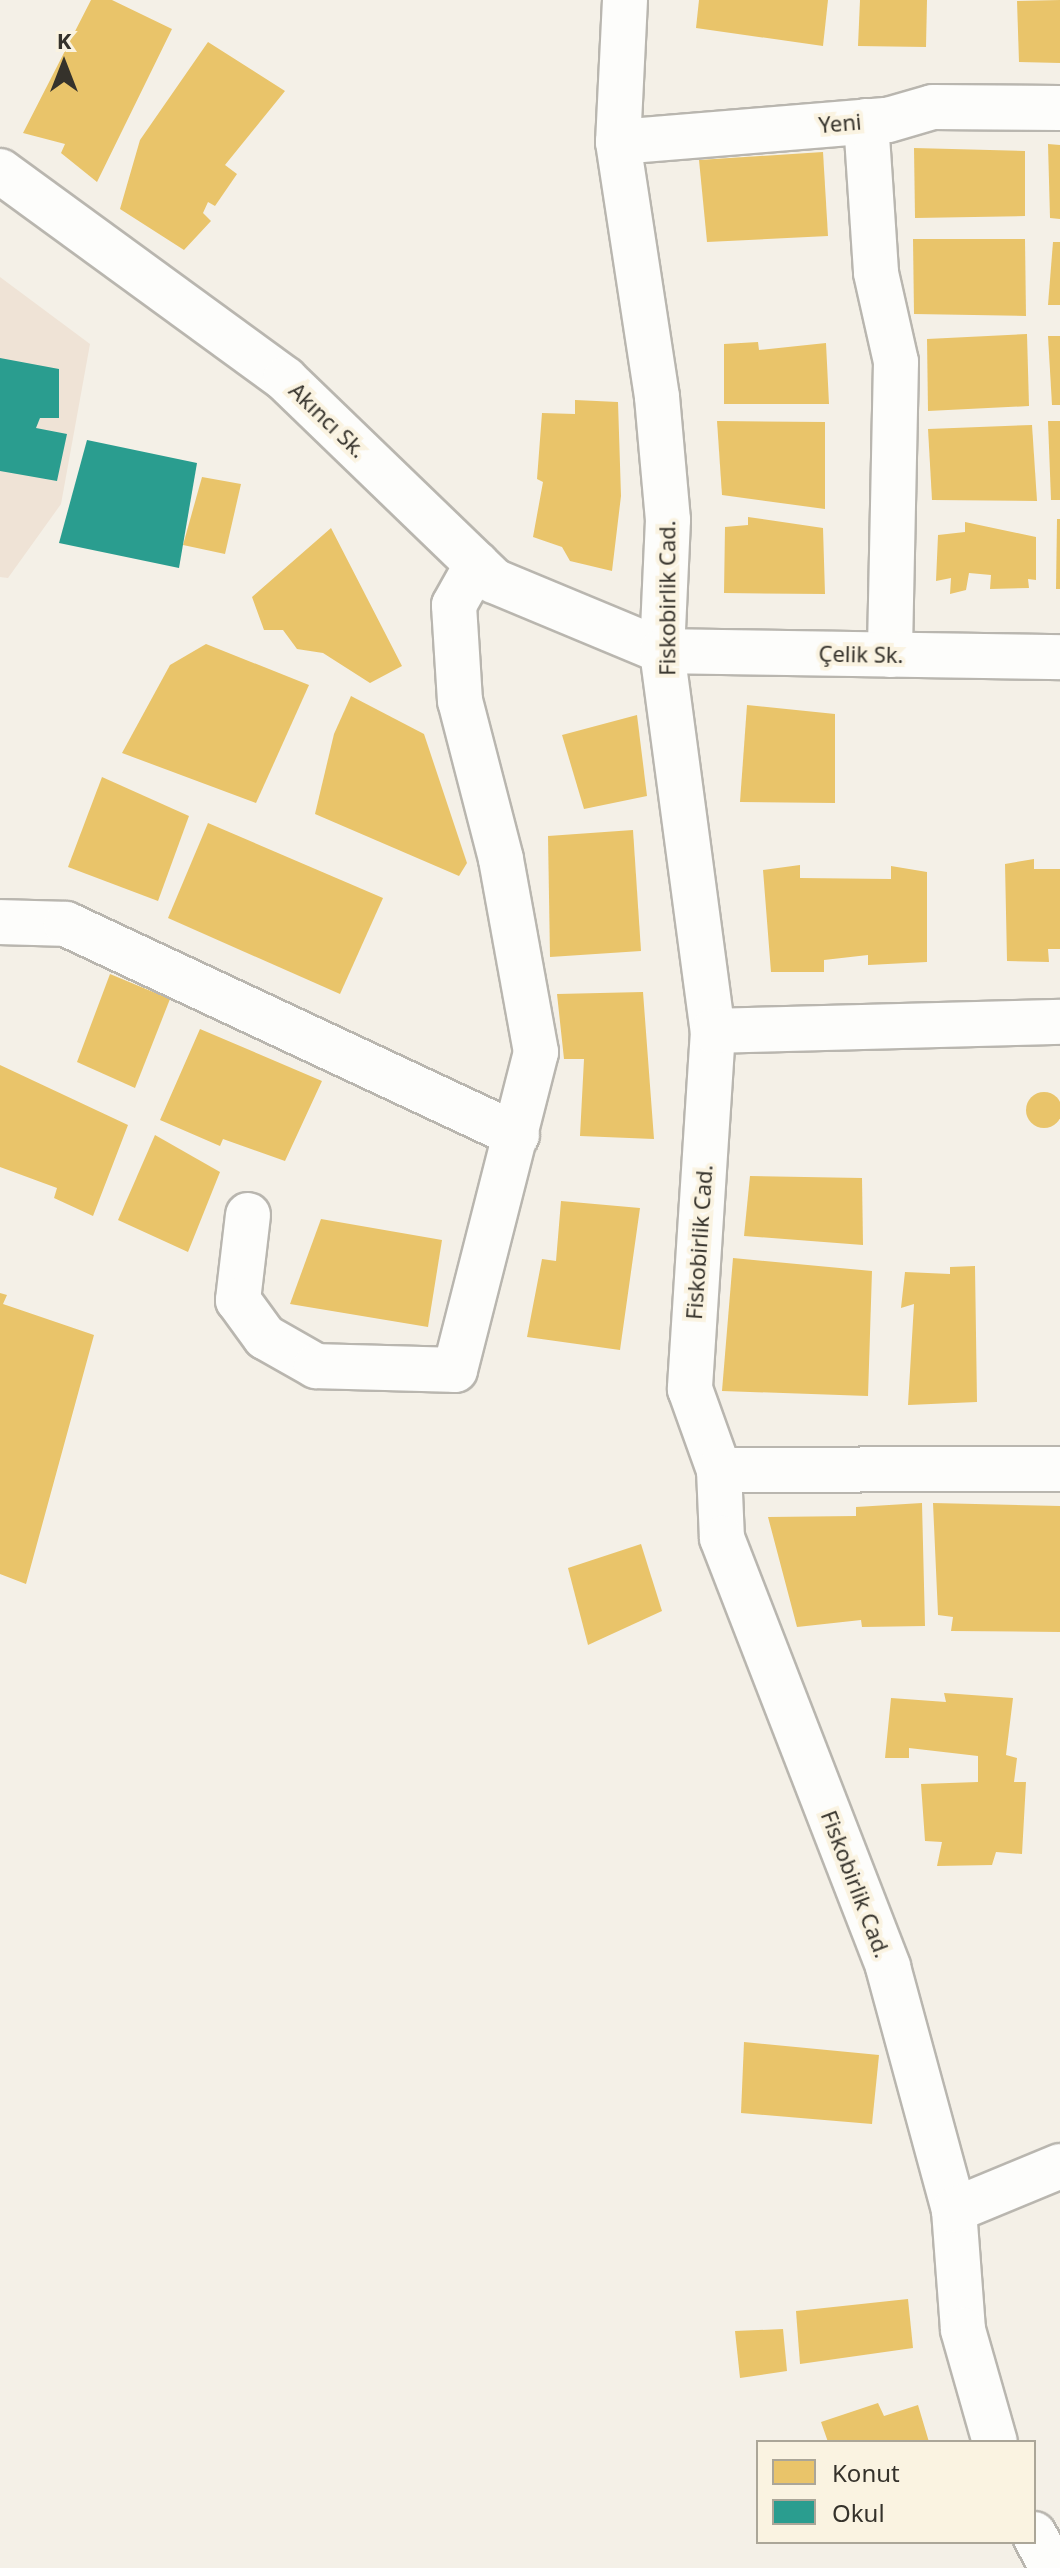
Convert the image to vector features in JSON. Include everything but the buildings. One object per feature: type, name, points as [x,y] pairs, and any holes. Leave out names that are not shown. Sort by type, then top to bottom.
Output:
[{"type":"street","name":"Fiskobirlik Cad.","points":[[625,0],[618,142],[668,520],[662,651],[713,1031],[690,1389],[719,1470],[722,1538],[888,1967],[954,2210],[963,2330],[994,2440]]},
{"type":"street","name":"Yeni","points":[[618,142],[866,121],[933,107],[1060,108]]},
{"type":"street","points":[[866,121],[876,273],[896,362],[888,475],[890,655]]},
{"type":"street","name":"Akıncı Sk.","points":[[0,171],[285,379],[494,581],[662,651]]},
{"type":"street","points":[[248,1215],[238,1300],[265,1337],[316,1366],[455,1370],[536,1052],[501,859],[460,701],[454,605],[477,564]]},
{"type":"street","name":"Çelik Sk.","points":[[662,651],[1060,657]]},
{"type":"street","points":[[0,922],[66,924],[517,1135]]},
{"type":"street","points":[[713,1031],[1060,1022]]},
{"type":"street","points":[[719,1470],[1060,1469]]},
{"type":"street","points":[[954,2210],[1060,2166]]},
{"type":"street","points":[[1036,2538],[1052,2568]]},
{"type":"shaded area","points":[[0,277],[90,344],[61,504],[8,578],[0,577]]}]
